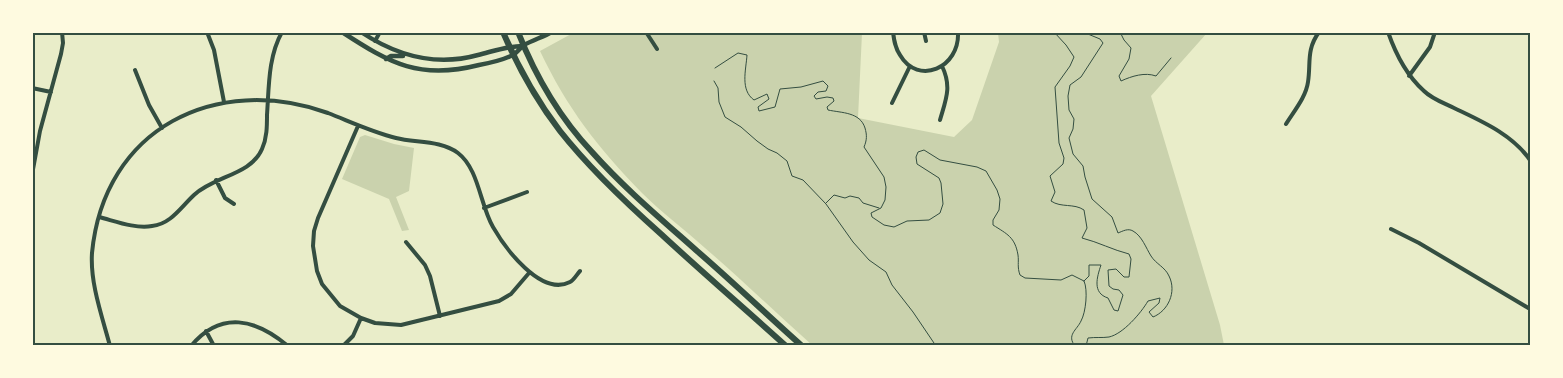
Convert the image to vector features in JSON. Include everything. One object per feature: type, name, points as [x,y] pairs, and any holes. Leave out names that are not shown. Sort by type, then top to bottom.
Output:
[{"type":"highway","points":[[503,32],[514,55],[550,116],[597,174],[642,217],[786,346]]},
{"type":"highway","points":[[518,32],[523,46],[550,95],[590,151],[633,193],[802,346]]},
{"type":"street","points":[[32,175],[40,131],[61,54],[62,32]]},
{"type":"street","points":[[207,32],[214,50],[224,102]]},
{"type":"street","points":[[99,218],[144,227],[155,226],[172,217],[202,188],[247,166],[258,154],[266,137],[268,100],[274,53],[282,32]]},
{"type":"street","points":[[342,32],[386,60],[408,67],[442,71],[470,68],[514,55],[523,46],[552,32]]},
{"type":"street","points":[[361,32],[375,42],[406,56]]},
{"type":"street","points":[[375,42],[380,32]]},
{"type":"street","points":[[646,32],[657,49]]},
{"type":"street","points":[[894,32],[898,53],[902,59],[910,66],[926,70],[942,66],[952,57],[956,50],[958,32]]},
{"type":"street","points":[[924,32],[926,41]]},
{"type":"street","points":[[1286,124],[1304,95],[1308,82],[1308,55],[1314,38],[1319,32]]},
{"type":"street","points":[[1388,32],[1397,56],[1409,76],[1425,92],[1485,122],[1507,137],[1530,160]]},
{"type":"street","points":[[1409,76],[1430,47],[1435,32]]},
{"type":"street","points":[[386,60],[391,56],[451,60],[509,46],[523,46]]},
{"type":"street","points":[[892,103],[910,66]]},
{"type":"street","points":[[940,120],[948,84],[942,66]]},
{"type":"street","points":[[135,70],[149,105],[162,128]]},
{"type":"street","points":[[32,88],[50,92]]},
{"type":"street","points":[[110,346],[93,272],[92,253],[99,218],[114,178],[139,146],[162,128],[199,109],[224,102],[268,100],[328,113],[358,126],[397,139],[439,145],[454,150],[471,169],[492,226],[529,273],[540,280],[562,284],[570,282],[580,271]]},
{"type":"street","points":[[358,126],[314,231],[313,246],[317,271],[322,284],[340,306],[361,318],[375,322],[401,325],[487,305],[504,299],[521,284],[529,273]]},
{"type":"street","points":[[216,180],[225,198],[234,204]]},
{"type":"street","points":[[484,208],[527,192]]},
{"type":"street","points":[[1391,229],[1419,243],[1530,310]]},
{"type":"street","points":[[406,242],[425,265],[430,276],[440,316]]},
{"type":"street","points":[[343,346],[353,336],[361,318]]},
{"type":"street","points":[[191,346],[206,331],[228,323],[244,322],[262,328],[288,346]]},
{"type":"street","points":[[206,331],[214,346]]},
{"type":"path","points":[[1054,32],[1074,57],[1055,88],[1059,144],[1064,158],[1063,164],[1050,176],[1055,192],[1051,201],[1057,205],[1079,207],[1084,210],[1087,228],[1082,238],[1129,254],[1131,259],[1129,277],[1124,277],[1116,269],[1108,270],[1109,286],[1112,289],[1119,290],[1123,295],[1118,311],[1114,310],[1108,298],[1103,297],[1098,291],[1098,271],[1101,265],[1089,265],[1089,276],[1084,281]]},
{"type":"path","points":[[1083,32],[1100,39],[1103,44],[1081,77],[1070,85],[1068,110],[1074,119],[1074,129],[1069,138],[1073,154],[1083,166],[1084,177],[1092,199],[1112,217],[1118,233],[1128,230],[1134,232],[1146,246],[1152,258],[1163,267],[1170,277],[1172,291],[1170,303],[1161,314],[1152,318],[1150,312],[1159,303],[1160,298],[1148,301],[1144,309],[1118,334],[1108,337],[1088,338],[1086,346]]},
{"type":"path","points":[[1120,32],[1130,48],[1129,59],[1119,76],[1121,81],[1139,75],[1151,74],[1156,76],[1171,58]]},
{"type":"path","points":[[716,68],[738,52],[747,55],[744,84],[748,96],[754,100],[767,94],[769,99],[758,107],[760,110],[775,107],[780,88],[823,81],[828,86],[826,91],[818,92],[814,96],[816,99],[827,96],[832,98],[834,101],[827,107],[828,110],[854,115],[862,120],[866,129],[867,140],[864,147],[884,177],[886,187],[885,200],[881,208],[871,213],[872,217],[884,225],[894,227],[907,221],[929,220],[940,213],[943,204],[941,183],[939,178],[917,164],[916,157],[918,152],[924,150],[940,160],[977,167],[986,171],[1000,199],[999,210],[993,220],[993,225],[1010,236],[1015,245],[1018,256],[1017,268],[1020,275],[1026,278],[1061,280],[1072,276],[1084,281],[1086,287],[1084,313],[1081,322],[1074,330],[1072,336],[1072,342],[1075,346]]},
{"type":"path","points":[[714,81],[718,88],[719,102],[726,116],[742,127],[757,142],[787,161],[792,176],[803,180],[826,204],[853,242],[869,260],[886,272],[892,285],[936,346]]},
{"type":"path","points":[[826,204],[834,195],[845,198],[850,196],[860,198],[863,203],[881,208]]},
{"type":"green space","points":[[573,33],[862,33],[858,118],[954,137],[972,120],[999,42],[998,33],[1207,33],[1151,96],[1220,325],[1224,345],[812,345],[649,200],[611,160],[561,91],[540,51]]},
{"type":"green space","points":[[365,135],[414,148],[409,191],[396,197],[409,230],[402,231],[389,199],[342,179],[360,137]]}]
